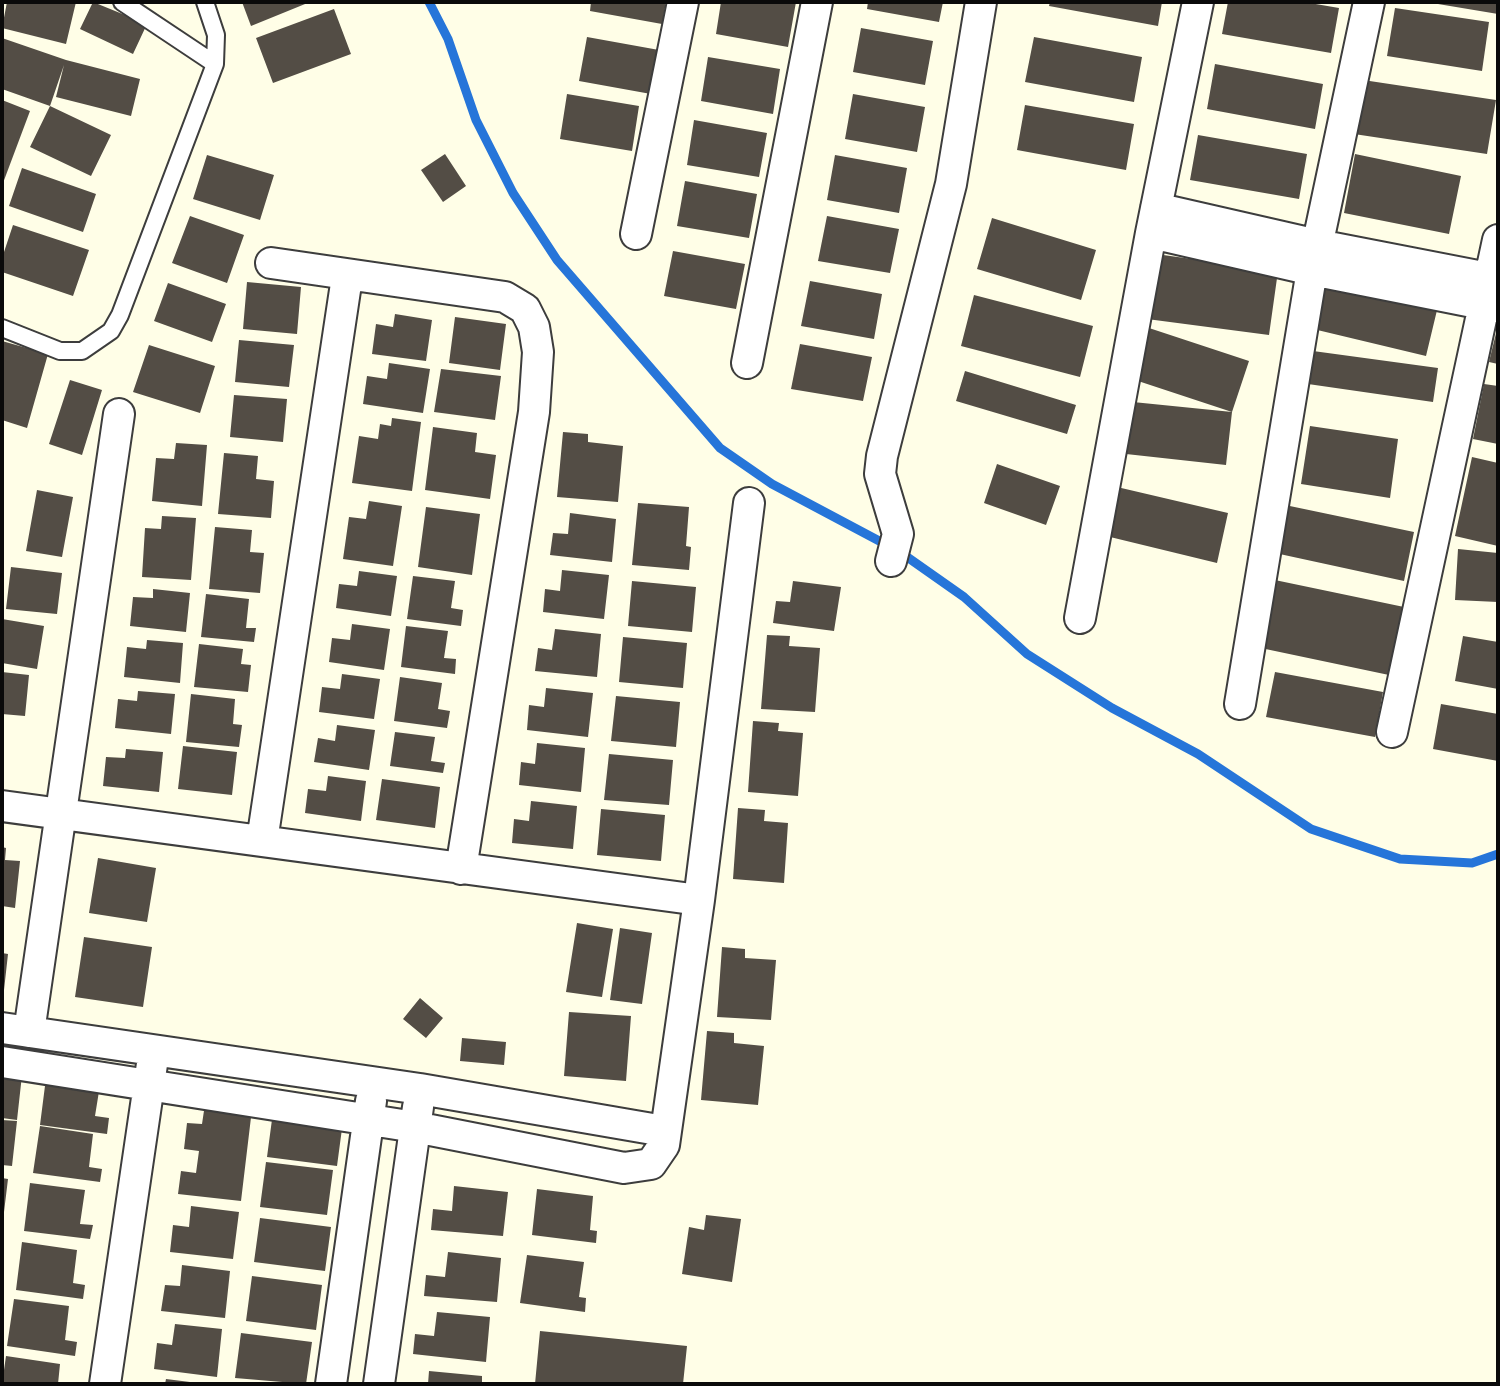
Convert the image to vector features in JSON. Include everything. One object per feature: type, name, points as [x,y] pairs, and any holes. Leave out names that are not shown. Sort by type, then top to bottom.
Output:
[{"type":"street","points":[[636,234],[683,2]]},
{"type":"street","points":[[747,363],[817,2]]},
{"type":"street","points":[[894,552],[897,522],[880,474],[882,456],[951,184],[981,2]]},
{"type":"street","points":[[1080,618],[1153,220],[1198,2]]},
{"type":"street","points":[[1240,704],[1315,258],[1369,2]]},
{"type":"street","points":[[1153,220],[1315,258],[1493,292]]},
{"type":"street","points":[[1392,732],[1493,292],[1498,240]]},
{"type":"street","points":[[271,263],[347,277],[505,297],[525,309],[534,327],[538,352],[534,412],[461,869]]},
{"type":"street","points":[[262,841],[347,277]]},
{"type":"street","points":[[119,414],[60,814],[16,1030],[420,1089],[664,1131]]},
{"type":"street","points":[[2,1062],[415,1127],[624,1168],[643,1168],[659,1158],[699,900],[749,503]]},
{"type":"street","points":[[2,806],[699,900]]},
{"type":"street","points":[[105,1384],[155,1051]]},
{"type":"street","points":[[331,1384],[373,1082]]},
{"type":"street","points":[[379,1384],[420,1089]]},
{"type":"lane","points":[[122,2],[215,64]]},
{"type":"lane","points":[[2,328],[60,351],[82,351],[111,331],[120,315],[215,64],[216,35],[205,2]]},
{"type":"building","points":[[7,2],[76,2],[66,44],[2,28]]},
{"type":"building","points":[[93,2],[147,24],[133,54],[80,29]]},
{"type":"building","points":[[242,2],[310,2],[251,26]]},
{"type":"building","points":[[591,2],[666,2],[662,24],[590,11]]},
{"type":"building","points":[[721,2],[796,2],[788,47],[716,34]]},
{"type":"building","points":[[868,2],[943,2],[939,22],[867,9]]},
{"type":"building","points":[[1050,2],[1162,2],[1158,26],[1049,6]]},
{"type":"building","points":[[1228,2],[1304,2],[1339,8],[1331,53],[1222,34]]},
{"type":"building","points":[[1498,2],[1498,14],[1438,4]]},
{"type":"building","points":[[1395,8],[1489,22],[1482,71],[1387,56]]},
{"type":"building","points":[[334,9],[351,54],[273,83],[256,38]]},
{"type":"building","points":[[861,28],[933,41],[925,85],[853,72]]},
{"type":"building","points":[[587,37],[659,50],[651,94],[579,81]]},
{"type":"building","points":[[1034,37],[1142,57],[1134,102],[1025,82]]},
{"type":"building","points":[[2,38],[66,60],[140,79],[131,116],[56,97],[64,65],[50,106],[2,89]]},
{"type":"building","points":[[708,57],[780,69],[773,114],[701,101]]},
{"type":"building","points":[[1215,64],[1323,84],[1315,129],[1207,109]]},
{"type":"building","points":[[1363,80],[1496,100],[1487,154],[1354,134]]},
{"type":"building","points":[[567,94],[639,106],[632,151],[560,139]]},
{"type":"building","points":[[853,94],[925,107],[917,152],[845,139]]},
{"type":"building","points":[[2,100],[30,111],[3,183],[2,183]]},
{"type":"building","points":[[1025,105],[1134,124],[1126,170],[1017,150]]},
{"type":"building","points":[[50,106],[111,135],[91,176],[30,147]]},
{"type":"building","points":[[694,120],[767,133],[759,177],[687,165]]},
{"type":"building","points":[[1198,135],[1307,154],[1299,199],[1190,180]]},
{"type":"building","points":[[445,154],[466,186],[443,202],[421,170]]},
{"type":"building","points":[[1355,154],[1461,176],[1449,234],[1344,213]]},
{"type":"building","points":[[207,155],[274,175],[260,220],[193,199]]},
{"type":"building","points":[[835,155],[907,168],[899,213],[827,200]]},
{"type":"building","points":[[22,168],[96,194],[83,232],[9,206]]},
{"type":"building","points":[[685,181],[757,194],[749,238],[677,226]]},
{"type":"building","points":[[190,216],[244,235],[227,283],[172,263]]},
{"type":"building","points":[[827,216],[899,229],[890,273],[818,261]]},
{"type":"building","points":[[992,218],[1096,250],[1081,300],[977,269]]},
{"type":"building","points":[[13,225],[89,250],[73,296],[2,272],[2,258]]},
{"type":"building","points":[[673,251],[745,264],[736,309],[664,296]]},
{"type":"building","points":[[1156,254],[1278,271],[1269,335],[1147,319]]},
{"type":"building","points":[[1322,278],[1438,306],[1426,356],[1309,328]]},
{"type":"building","points":[[810,281],[882,294],[874,339],[801,326]]},
{"type":"building","points":[[247,282],[301,287],[297,334],[243,329]]},
{"type":"building","points":[[168,283],[226,304],[212,342],[154,321]]},
{"type":"building","points":[[974,295],[1093,326],[1080,377],[961,346]]},
{"type":"building","points":[[395,314],[432,320],[426,361],[372,354],[376,324],[393,327]]},
{"type":"building","points":[[455,317],[506,324],[500,370],[449,363]]},
{"type":"building","points":[[1498,325],[1498,364],[1489,362]]},
{"type":"building","points":[[1149,328],[1249,361],[1232,412],[1132,379]]},
{"type":"building","points":[[239,340],[294,345],[289,387],[235,382]]},
{"type":"building","points":[[2,341],[48,354],[27,428],[2,420]]},
{"type":"building","points":[[800,344],[872,357],[863,401],[791,389]]},
{"type":"building","points":[[149,345],[215,366],[200,413],[133,392]]},
{"type":"building","points":[[1313,351],[1438,368],[1433,402],[1308,384]]},
{"type":"building","points":[[389,363],[430,369],[423,413],[363,404],[367,376],[387,379]]},
{"type":"building","points":[[441,369],[501,376],[495,420],[434,412]]},
{"type":"building","points":[[965,371],[1076,405],[1067,434],[956,401]]},
{"type":"building","points":[[70,380],[102,390],[82,455],[49,444]]},
{"type":"building","points":[[1484,384],[1498,386],[1498,444],[1473,439]]},
{"type":"building","points":[[234,395],[287,399],[283,442],[230,437]]},
{"type":"building","points":[[1123,401],[1232,412],[1226,465],[1117,453]]},
{"type":"building","points":[[392,418],[421,422],[412,491],[352,483],[359,436],[378,439],[380,424],[391,426]]},
{"type":"building","points":[[1310,426],[1398,439],[1390,498],[1301,484]]},
{"type":"building","points":[[433,427],[477,433],[475,452],[496,455],[490,499],[425,490]]},
{"type":"building","points":[[563,432],[588,434],[588,442],[623,446],[618,502],[557,497]]},
{"type":"building","points":[[176,443],[207,445],[202,506],[152,501],[156,458],[174,459]]},
{"type":"building","points":[[224,453],[258,456],[256,479],[274,481],[271,518],[218,514]]},
{"type":"building","points":[[1472,457],[1498,463],[1498,546],[1455,536]]},
{"type":"building","points":[[997,464],[1060,486],[1046,525],[984,503]]},
{"type":"building","points":[[1117,487],[1228,513],[1217,563],[1106,536]]},
{"type":"building","points":[[37,490],[73,497],[62,557],[26,551]]},
{"type":"building","points":[[369,501],[402,506],[393,566],[343,559],[349,517],[366,519]]},
{"type":"building","points":[[638,503],[689,507],[686,546],[691,547],[689,570],[632,565]]},
{"type":"building","points":[[1285,505],[1414,532],[1404,581],[1275,553]]},
{"type":"building","points":[[426,507],[480,514],[472,575],[418,567]]},
{"type":"building","points":[[570,513],[616,519],[612,562],[550,555],[553,533],[568,534]]},
{"type":"building","points":[[162,516],[196,518],[191,580],[142,577],[145,528],[161,529]]},
{"type":"building","points":[[215,527],[252,530],[250,552],[264,553],[260,593],[209,589]]},
{"type":"building","points":[[1458,549],[1498,553],[1498,602],[1455,600]]},
{"type":"building","points":[[11,567],[62,573],[57,614],[6,609]]},
{"type":"building","points":[[562,570],[609,575],[604,619],[543,612],[545,589],[560,591]]},
{"type":"building","points":[[359,571],[397,576],[391,616],[336,608],[339,584],[357,586]]},
{"type":"building","points":[[413,576],[455,581],[451,608],[463,610],[461,626],[407,619]]},
{"type":"building","points":[[1270,579],[1404,607],[1389,675],[1256,647]]},
{"type":"building","points":[[632,581],[696,587],[692,632],[628,626]]},
{"type":"building","points":[[793,581],[841,587],[834,631],[773,623],[776,601],[790,602]]},
{"type":"building","points":[[153,589],[190,593],[186,632],[130,626],[133,597],[153,598]]},
{"type":"building","points":[[206,594],[249,599],[246,628],[256,628],[254,642],[201,637]]},
{"type":"building","points":[[2,619],[44,626],[37,669],[2,663]]},
{"type":"building","points":[[352,624],[390,629],[384,670],[329,662],[332,638],[350,640]]},
{"type":"building","points":[[406,626],[448,631],[444,658],[456,659],[455,674],[401,667]]},
{"type":"building","points":[[555,629],[601,634],[597,677],[535,671],[538,648],[552,650]]},
{"type":"building","points":[[767,635],[790,636],[789,646],[820,648],[815,712],[761,709]]},
{"type":"building","points":[[1463,636],[1498,642],[1498,689],[1455,681]]},
{"type":"building","points":[[623,637],[687,643],[683,688],[619,682]]},
{"type":"building","points":[[147,640],[183,643],[180,683],[124,677],[127,647],[146,649]]},
{"type":"building","points":[[199,644],[243,649],[241,664],[251,665],[248,692],[194,687]]},
{"type":"building","points":[[2,672],[29,675],[25,716],[2,714]]},
{"type":"building","points":[[1275,672],[1383,692],[1375,737],[1266,717]]},
{"type":"building","points":[[342,674],[380,679],[374,719],[319,712],[322,687],[340,689]]},
{"type":"building","points":[[400,677],[442,683],[438,709],[450,711],[447,728],[394,721]]},
{"type":"building","points":[[546,688],[593,693],[588,737],[527,730],[529,705],[544,707]]},
{"type":"building","points":[[138,691],[175,694],[171,734],[115,728],[118,699],[137,701]]},
{"type":"building","points":[[191,694],[235,699],[233,724],[242,725],[239,747],[186,742]]},
{"type":"building","points":[[616,696],[680,702],[676,747],[611,741]]},
{"type":"building","points":[[1441,704],[1498,714],[1498,761],[1433,749]]},
{"type":"building","points":[[753,721],[779,723],[778,731],[803,733],[798,796],[748,792]]},
{"type":"building","points":[[337,725],[375,730],[369,770],[314,762],[318,738],[335,741]]},
{"type":"building","points":[[395,732],[435,737],[431,761],[445,763],[443,773],[390,766]]},
{"type":"building","points":[[537,743],[585,748],[581,792],[519,785],[521,762],[535,764]]},
{"type":"building","points":[[183,746],[237,752],[232,795],[178,789]]},
{"type":"building","points":[[126,749],[163,752],[159,792],[103,786],[106,757],[125,758]]},
{"type":"building","points":[[609,754],[673,760],[669,805],[604,800]]},
{"type":"building","points":[[328,776],[366,781],[361,821],[305,813],[308,789],[326,791]]},
{"type":"building","points":[[382,779],[440,787],[435,828],[376,820]]},
{"type":"building","points":[[531,801],[577,806],[573,849],[512,843],[514,819],[529,821]]},
{"type":"building","points":[[738,808],[765,810],[764,821],[788,823],[784,883],[733,879]]},
{"type":"building","points":[[601,809],[665,815],[661,861],[597,855]]},
{"type":"building","points":[[2,847],[6,848],[5,860],[20,861],[15,908],[2,906]]},
{"type":"building","points":[[98,858],[156,868],[147,922],[89,913]]},
{"type":"building","points":[[577,923],[613,929],[602,997],[566,992]]},
{"type":"building","points":[[620,928],[652,933],[642,1004],[610,1000]]},
{"type":"building","points":[[84,937],[152,947],[143,1007],[75,997]]},
{"type":"building","points":[[722,947],[745,949],[745,958],[776,960],[771,1020],[717,1017]]},
{"type":"building","points":[[2,953],[8,954],[4,990],[2,990]]},
{"type":"building","points":[[420,998],[443,1018],[426,1038],[403,1019]]},
{"type":"building","points":[[569,1012],[631,1016],[626,1081],[564,1076]]},
{"type":"building","points":[[707,1031],[734,1033],[734,1043],[764,1046],[758,1105],[701,1100]]},
{"type":"building","points":[[462,1038],[506,1042],[504,1065],[460,1061]]},
{"type":"building","points":[[2,1073],[22,1075],[17,1120],[2,1118]]},
{"type":"building","points":[[46,1078],[100,1085],[95,1116],[109,1118],[107,1134],[40,1125]]},
{"type":"building","points":[[205,1104],[252,1109],[241,1201],[178,1194],[181,1171],[196,1173],[199,1151],[184,1149],[187,1123],[202,1124]]},
{"type":"building","points":[[273,1112],[343,1121],[337,1166],[267,1157]]},
{"type":"building","points":[[2,1120],[17,1121],[12,1166],[2,1165]]},
{"type":"building","points":[[40,1126],[93,1134],[89,1167],[102,1169],[100,1182],[33,1173]]},
{"type":"building","points":[[266,1162],[333,1170],[327,1215],[260,1207]]},
{"type":"building","points":[[2,1178],[8,1179],[4,1212],[2,1212]]},
{"type":"building","points":[[30,1183],[85,1190],[80,1224],[93,1225],[90,1239],[24,1231]]},
{"type":"building","points":[[454,1186],[508,1192],[503,1236],[431,1230],[433,1209],[452,1211]]},
{"type":"building","points":[[537,1189],[593,1196],[590,1230],[597,1231],[596,1243],[532,1235]]},
{"type":"building","points":[[191,1206],[239,1212],[233,1259],[170,1252],[173,1225],[189,1227]]},
{"type":"building","points":[[706,1215],[741,1219],[732,1282],[682,1274],[689,1227],[704,1230]]},
{"type":"building","points":[[260,1218],[331,1227],[325,1271],[254,1262]]},
{"type":"building","points":[[22,1242],[77,1250],[73,1283],[85,1285],[83,1299],[16,1290]]},
{"type":"building","points":[[448,1252],[501,1258],[497,1302],[424,1296],[426,1275],[445,1277]]},
{"type":"building","points":[[527,1255],[584,1262],[579,1297],[586,1298],[585,1312],[520,1303]]},
{"type":"building","points":[[182,1265],[230,1271],[225,1318],[161,1311],[165,1285],[180,1286]]},
{"type":"building","points":[[252,1276],[322,1285],[316,1330],[246,1321]]},
{"type":"building","points":[[14,1299],[69,1306],[65,1340],[77,1342],[75,1356],[7,1346]]},
{"type":"building","points":[[437,1312],[490,1317],[486,1362],[413,1354],[415,1334],[434,1336]]},
{"type":"building","points":[[175,1324],[222,1329],[217,1377],[154,1369],[157,1343],[172,1345]]},
{"type":"building","points":[[540,1331],[687,1346],[683,1384],[535,1384]]},
{"type":"building","points":[[241,1333],[312,1342],[306,1384],[235,1378]]},
{"type":"building","points":[[6,1356],[60,1364],[58,1384],[2,1384]]},
{"type":"building","points":[[429,1371],[482,1376],[482,1384],[428,1384]]},
{"type":"building","points":[[166,1379],[190,1382],[190,1384],[165,1384]]},
{"type":"waterway","points":[[429,2],[448,39],[476,120],[513,193],[557,260],[720,448],[772,484],[900,552],[964,597],[1027,654],[1112,708],[1198,754],[1311,829],[1400,859],[1472,863],[1498,854]]}]
